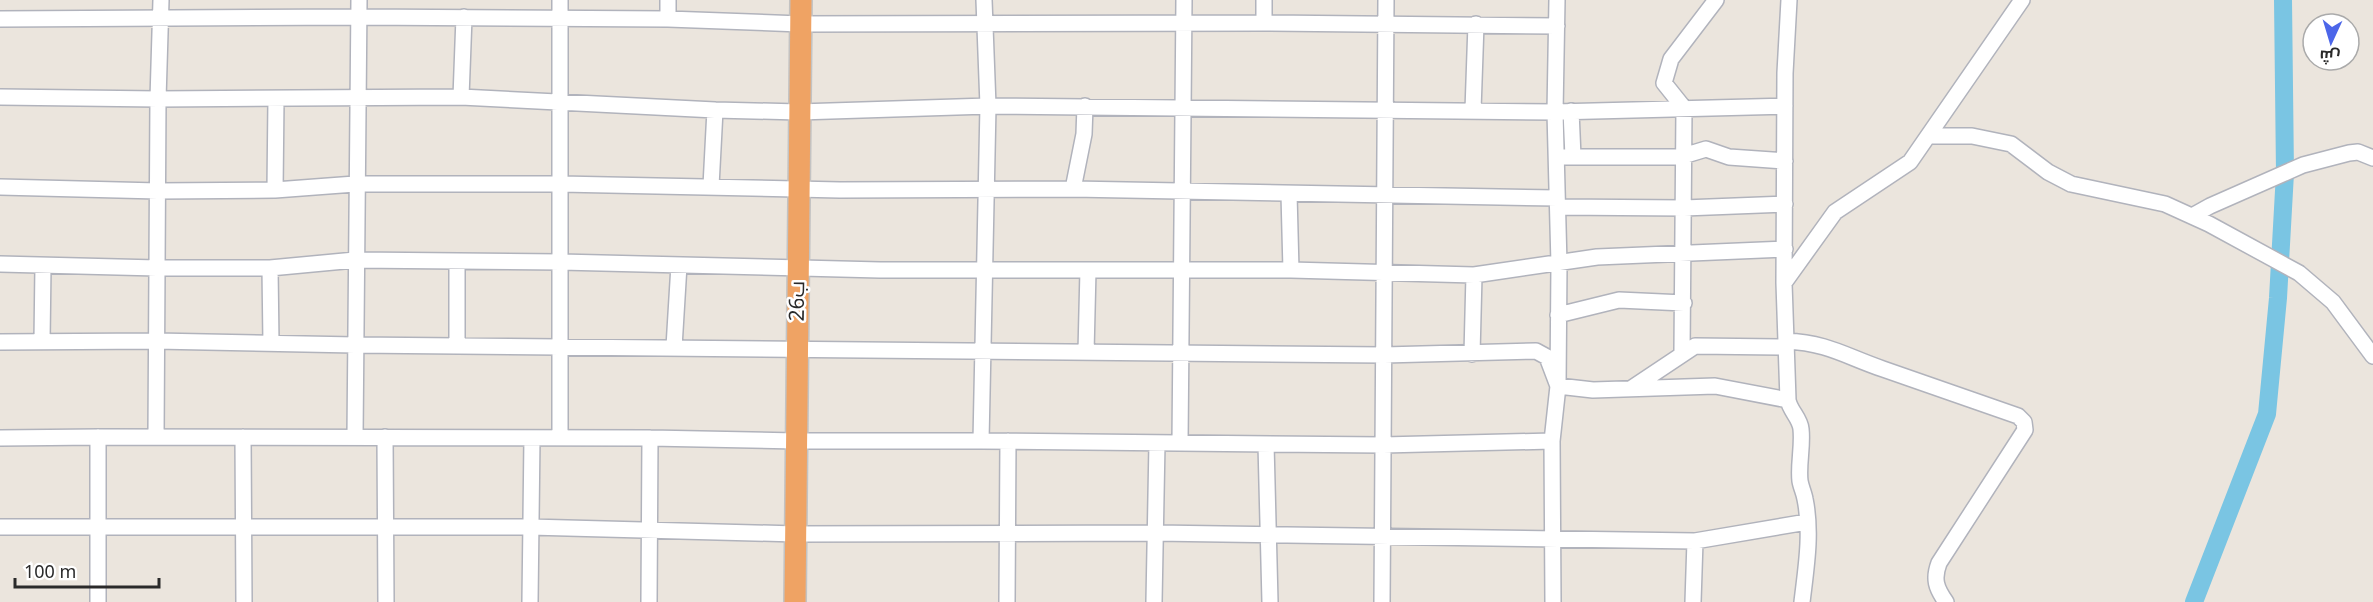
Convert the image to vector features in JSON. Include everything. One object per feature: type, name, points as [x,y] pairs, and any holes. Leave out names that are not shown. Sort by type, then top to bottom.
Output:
[{"type":"highway","name":"26ب","points":[[795,602],[801,0]]},
{"type":"street","points":[[156,437],[158,99],[161,0]]},
{"type":"street","points":[[355,437],[359,0]]},
{"type":"street","points":[[560,0],[560,438]]},
{"type":"street","points":[[668,0],[668,19]]},
{"type":"street","points":[[981,441],[988,106],[983,24],[984,0]]},
{"type":"street","points":[[1180,443],[1184,0]]},
{"type":"street","points":[[1264,0],[1264,23]]},
{"type":"street","points":[[1382,602],[1386,0]]},
{"type":"street","points":[[1553,602],[1552,441],[1558,386],[1559,264],[1555,112],[1557,0]]},
{"type":"street","points":[[1682,352],[1684,108],[1664,83],[1671,58],[1716,0]]},
{"type":"street","points":[[1789,0],[1785,106],[1784,283],[1788,400],[1790,409],[1801,428],[1800,483],[1805,499],[1807,522],[1808,552],[1802,602]]},
{"type":"street","points":[[1784,283],[1834,212],[1910,162],[2022,0]]},
{"type":"street","points":[[0,19],[359,17],[668,19],[801,24],[1385,23],[1557,26]]},
{"type":"street","points":[[461,97],[464,18]]},
{"type":"street","points":[[1473,110],[1476,24]]},
{"type":"street","points":[[0,97],[276,99],[461,97],[799,112],[988,106],[1555,112],[1785,106]]},
{"type":"street","points":[[275,190],[276,99]]},
{"type":"street","points":[[1073,189],[1084,134],[1085,106]]},
{"type":"street","points":[[711,186],[715,110]]},
{"type":"street","points":[[1570,111],[1573,157]]},
{"type":"street","points":[[1928,136],[1972,136],[2011,144],[2048,172],[2071,184],[2165,204],[2193,216],[2299,273],[2333,302],[2373,356]]},
{"type":"street","points":[[1557,157],[1683,157],[1706,149],[1729,157],[1785,160]]},
{"type":"street","points":[[2193,216],[2210,206],[2303,165],[2358,152],[2373,158]]},
{"type":"street","points":[[0,187],[158,191],[275,190],[356,184],[561,184],[986,191],[1182,190],[1384,195],[1684,208],[1785,204]]},
{"type":"street","points":[[1290,194],[1291,270]]},
{"type":"street","points":[[0,264],[270,268],[355,260],[984,271],[1291,270],[1474,275],[1597,257],[1785,249]]},
{"type":"street","points":[[457,261],[457,346]]},
{"type":"street","points":[[674,347],[678,265]]},
{"type":"street","points":[[42,341],[43,266]]},
{"type":"street","points":[[270,268],[271,344]]},
{"type":"street","points":[[1086,352],[1088,270]]},
{"type":"street","points":[[1472,354],[1474,275]]},
{"type":"street","points":[[1557,315],[1619,300],[1684,303]]},
{"type":"street","points":[[0,342],[156,340],[271,344],[1181,354],[1472,354],[1517,350],[1536,351],[1546,357],[1558,386]]},
{"type":"street","points":[[1632,388],[1682,352],[1695,346],[1814,343],[2018,416],[2024,422],[2025,430],[1939,562],[1935,575],[1937,588],[1946,602]]},
{"type":"street","points":[[1558,386],[1593,390],[1715,386],[1788,400]]},
{"type":"street","points":[[0,438],[98,436],[650,438],[1383,445],[1552,441]]},
{"type":"street","points":[[98,436],[98,602]]},
{"type":"street","points":[[243,437],[244,602]]},
{"type":"street","points":[[385,437],[386,602]]},
{"type":"street","points":[[530,602],[532,438]]},
{"type":"street","points":[[649,602],[650,438]]},
{"type":"street","points":[[1006,602],[1008,441]]},
{"type":"street","points":[[1154,602],[1157,443]]},
{"type":"street","points":[[1266,444],[1270,602]]},
{"type":"street","points":[[0,527],[530,527],[796,534],[1156,533],[1695,541],[1807,522]]},
{"type":"street","points":[[1693,602],[1695,541]]},
{"type":"waterway","points":[[2194,602],[2267,414],[2278,298],[2285,173],[2283,0]]}]
